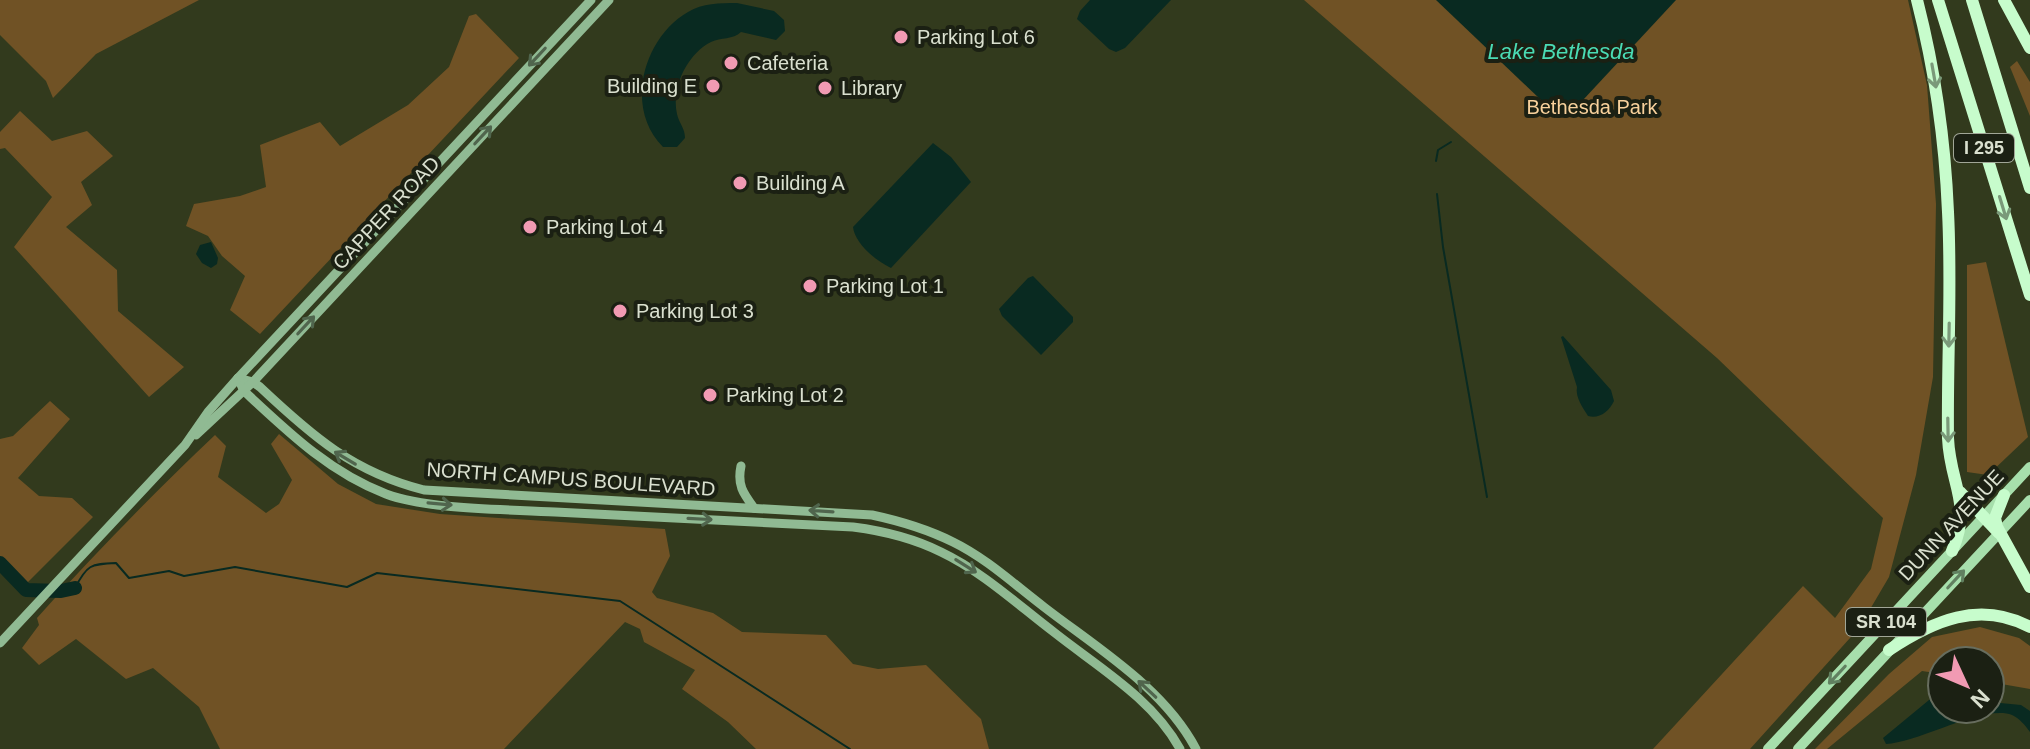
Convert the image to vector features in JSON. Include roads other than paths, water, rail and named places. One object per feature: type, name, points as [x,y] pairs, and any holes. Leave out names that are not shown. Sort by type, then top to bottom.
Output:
[{"type":"highway","points":[[1917,0],[1937,89],[1946,170],[1949,453],[1958,489],[1961,524],[1952,551]]},
{"type":"highway","name":"I 295","points":[[1938,0],[2030,295]]},
{"type":"highway","name":"I 295","points":[[1972,0],[2030,188]]},
{"type":"highway","points":[[2004,0],[2030,48]]},
{"type":"highway","points":[[1958,489],[1999,533]]},
{"type":"highway","points":[[2004,495],[1995,518],[1999,533],[2030,587]]},
{"type":"highway","points":[[1889,650],[1927,627],[1959,615],[2000,616],[2030,627]]},
{"type":"main road","name":"DUNN AVENUE","points":[[1768,749],[2030,467]]},
{"type":"main road","name":"DUNN AVENUE","points":[[1798,749],[2030,500]]},
{"type":"street","name":"CAPPER ROAD","points":[[185,445],[208,412],[238,378],[591,0]]},
{"type":"street","name":"CAPPER ROAD","points":[[0,643],[185,445],[253,382],[609,0]]},
{"type":"street","name":"NORTH CAMPUS BOULEVARD","points":[[238,378],[253,382],[329,449],[377,475],[424,490],[872,515],[899,521],[955,543],[988,564],[1135,677],[1173,714],[1196,749]]},
{"type":"street","name":"NORTH CAMPUS BOULEVARD","points":[[238,378],[244,391],[310,452],[339,471],[402,498],[434,504],[535,511],[853,527],[895,534],[922,543],[975,571],[1126,688],[1159,719],[1180,749]]},
{"type":"street","points":[[741,466],[738,479],[742,492],[754,508]]},
{"type":"street","points":[[371,487],[377,475]]},
{"type":"street","points":[[535,511],[536,496]]},
{"type":"water","points":[[1090,0],[1171,0],[1125,48],[1116,52],[1077,19]]},
{"type":"water","name":"Lake Bethesda","points":[[1436,0],[1676,0],[1583,100],[1563,115],[1541,100]]},
{"type":"water","points":[[737,3],[774,11],[784,20],[785,31],[776,40],[741,32],[702,47],[688,63],[676,93],[677,114],[685,138],[677,147],[663,147],[651,131],[644,113],[644,75],[650,56],[672,24],[688,12],[705,5]]},
{"type":"water","points":[[933,143],[951,157],[971,182],[891,268],[867,251],[853,227]]},
{"type":"water","points":[[211,242],[218,258],[217,264],[211,268],[202,263],[196,254],[200,245]]},
{"type":"water","points":[[1033,276],[1073,317],[1073,322],[1041,355],[1002,316],[999,309]]},
{"type":"water","points":[[1563,336],[1611,390],[1614,401],[1600,415],[1588,416],[1580,402]]},
{"type":"water","points":[[0,558],[25,585],[41,589],[35,595],[23,593],[0,567]]},
{"type":"water","points":[[1926,702],[1926,725],[1951,725],[1899,742],[1886,744],[1883,738]]},
{"type":"water","points":[[2006,704],[2021,705],[2030,711],[2030,732],[2022,722],[2006,714]]},
{"type":"waterway","points":[[1436,161],[1438,150],[1451,142]]},
{"type":"waterway","points":[[1437,194],[1443,247],[1487,497]]},
{"type":"waterway","points":[[0,563],[26,590],[61,591],[75,588]]},
{"type":"waterway","points":[[75,588],[90,567],[116,563],[129,578],[169,571],[184,576],[235,567],[347,587],[377,573],[620,601],[850,749]]},
{"type":"place","name":"Parking Lot 6","points":[[901,37]]},
{"type":"place","name":"Cafeteria","points":[[731,63]]},
{"type":"place","name":"Building E","points":[[713,86]]},
{"type":"place","name":"Library","points":[[825,88]]},
{"type":"place","name":"Building A","points":[[740,183]]},
{"type":"place","name":"Parking Lot 4","points":[[530,227]]},
{"type":"place","name":"Parking Lot 1","points":[[810,286]]},
{"type":"place","name":"Parking Lot 3","points":[[620,311]]},
{"type":"place","name":"Parking Lot 2","points":[[710,395]]},
{"type":"park label","name":"Bethesda Park","points":[[1592,107]]}]
